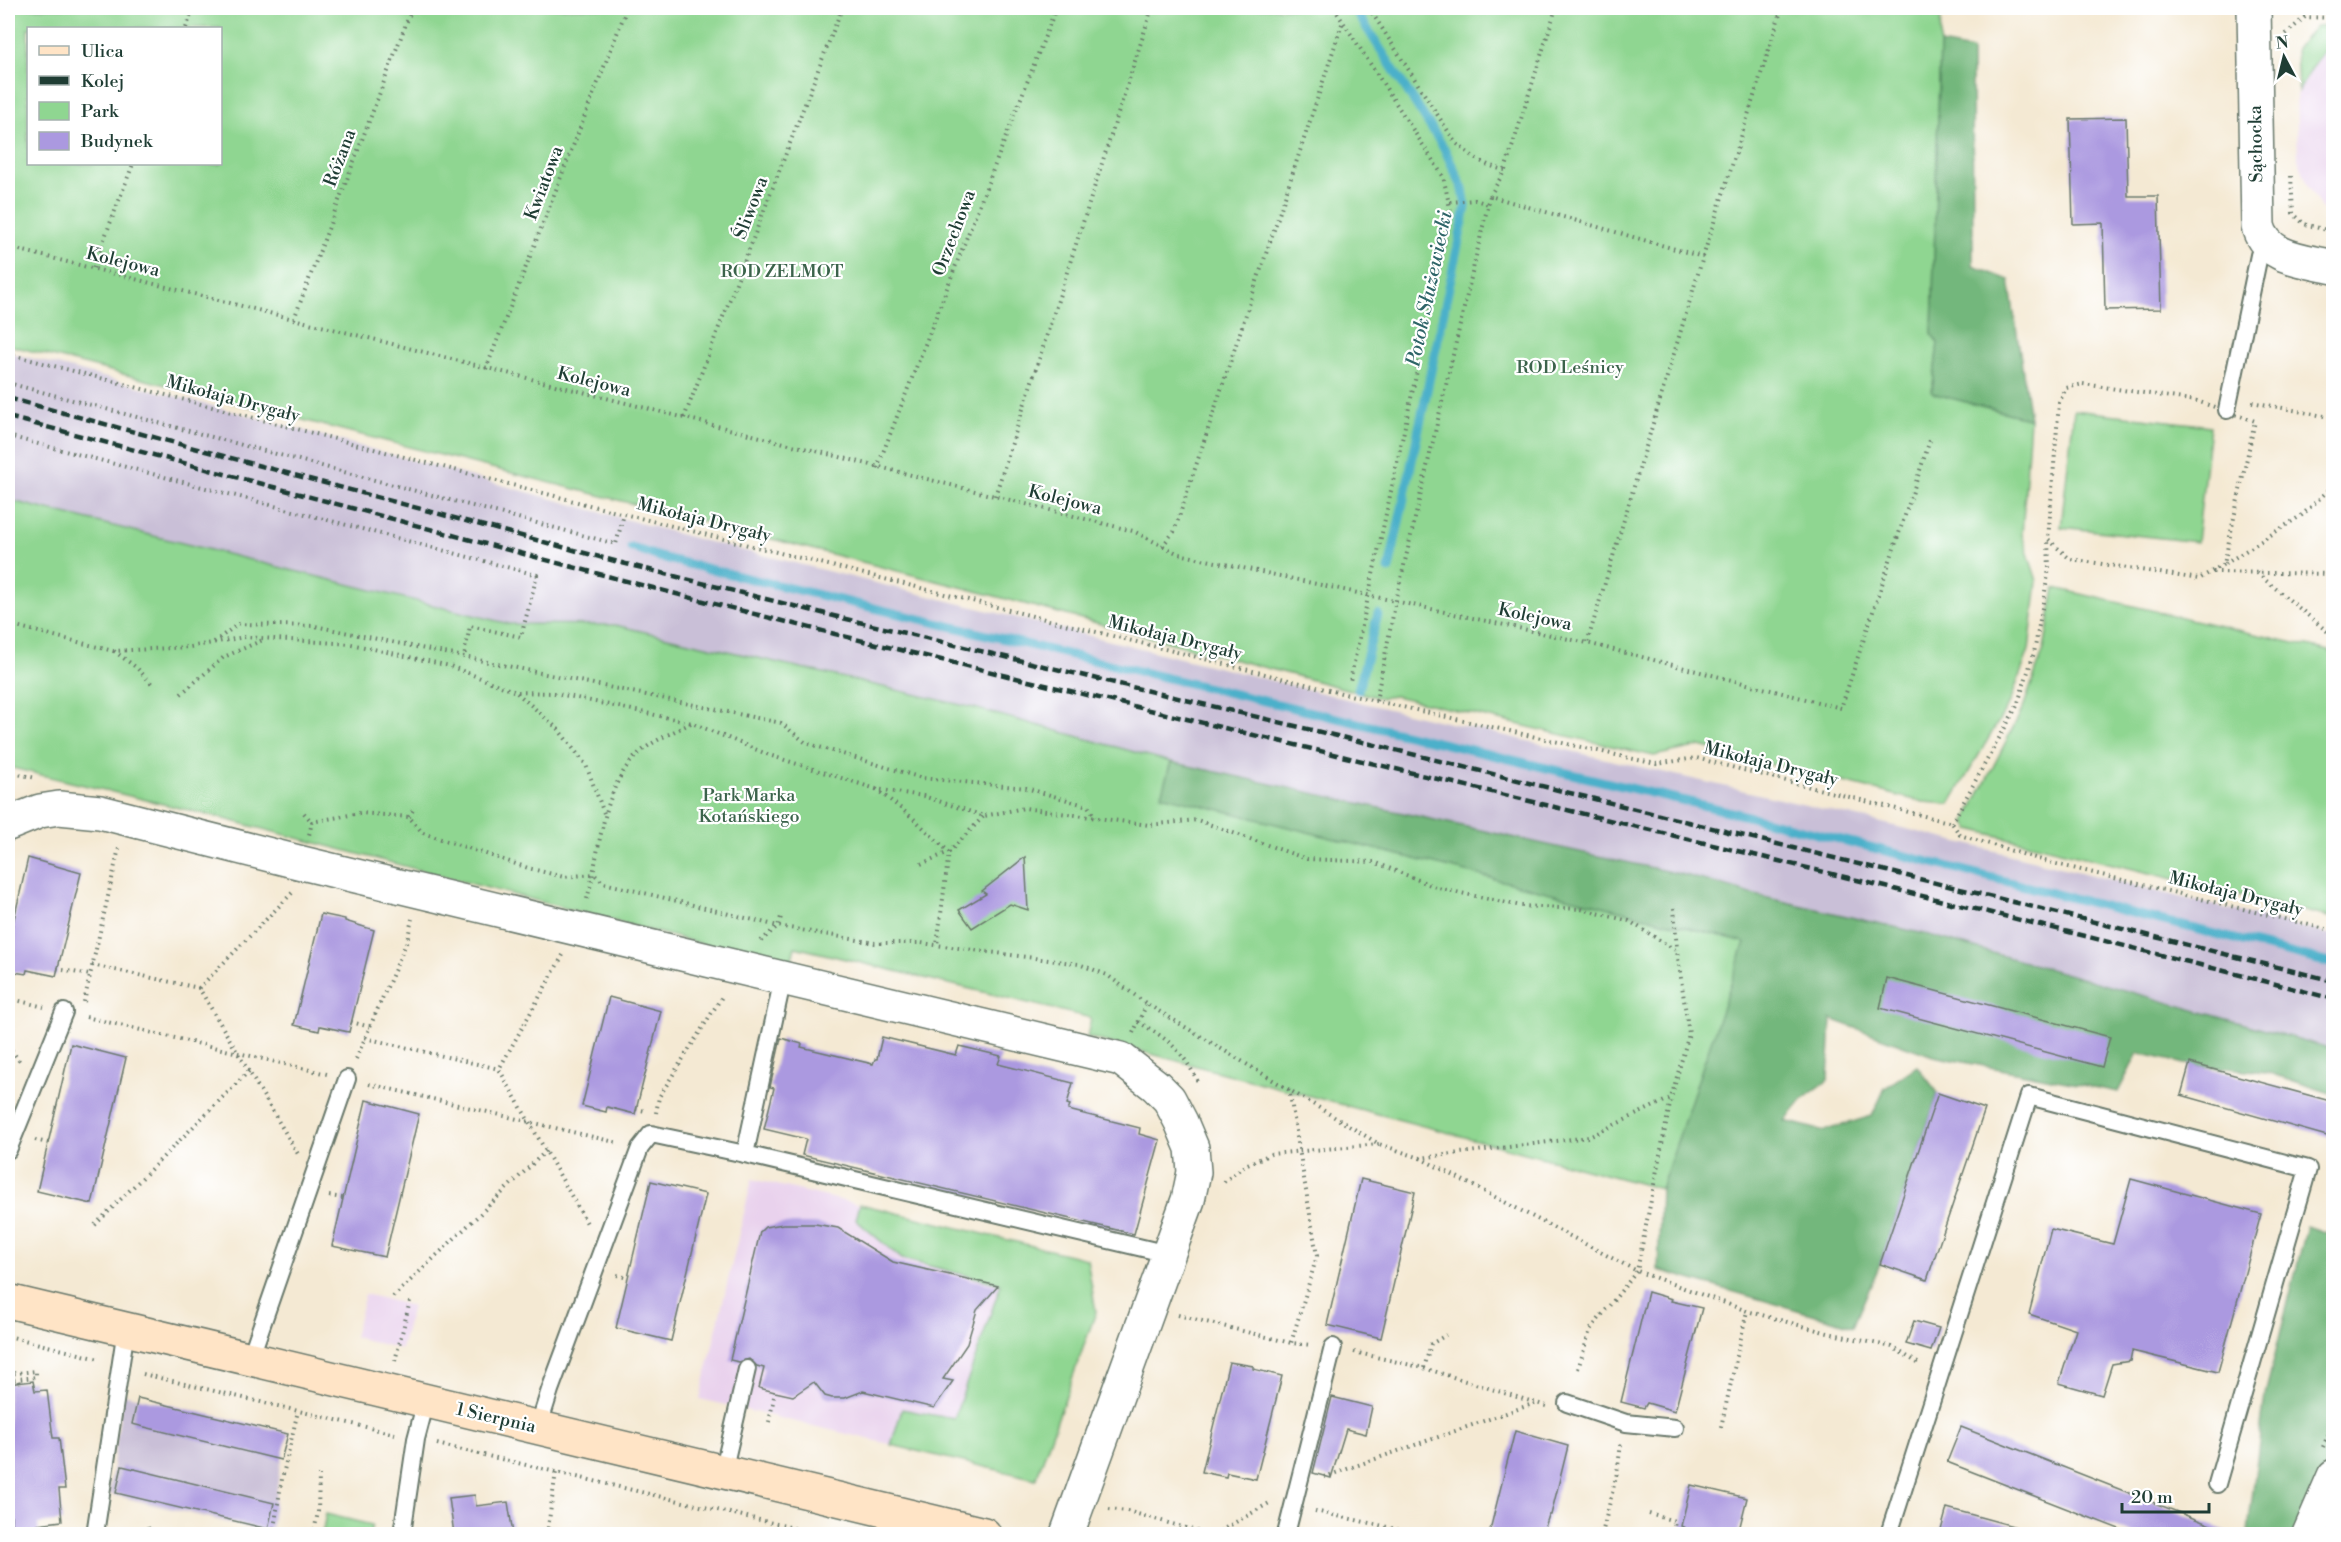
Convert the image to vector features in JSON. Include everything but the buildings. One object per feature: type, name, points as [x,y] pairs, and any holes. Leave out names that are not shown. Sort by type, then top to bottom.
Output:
[{"type":"street","name":"Sąchocka","points":[[2254,8],[2258,226],[2260,236],[2265,243]]},
{"type":"street","points":[[2265,243],[2288,257],[2334,267]]},
{"type":"street","points":[[8,824],[40,811],[59,808],[126,818],[302,863],[1121,1059],[1169,1099],[1182,1122],[1192,1148],[1194,1172],[1188,1200],[1067,1534]]},
{"type":"street","name":"1 Sierpnia","points":[[8,1301],[984,1534]]},
{"type":"street","points":[[2309,1534],[2334,1476]]},
{"type":"lane","points":[[2229,404],[2259,255],[2265,243]]},
{"type":"lane","points":[[745,1154],[783,978]]},
{"type":"lane","points":[[8,1150],[64,1012]]},
{"type":"lane","points":[[250,1359],[347,1079]]},
{"type":"lane","points":[[1889,1534],[2029,1096],[2308,1169],[2217,1484]]},
{"type":"lane","points":[[538,1428],[640,1148],[651,1134],[1168,1254]]},
{"type":"lane","points":[[95,1534],[126,1329]]},
{"type":"lane","points":[[1286,1534],[1333,1347]]},
{"type":"lane","points":[[723,1472],[747,1369]]},
{"type":"lane","points":[[402,1534],[416,1439],[426,1401]]},
{"type":"lane","points":[[1561,1406],[1626,1423],[1675,1428]]},
{"type":"path","points":[[186,27],[194,8]]},
{"type":"path","name":"Różana","points":[[294,319],[412,8]]},
{"type":"path","name":"Kwiatowa","points":[[486,369],[627,8]]},
{"type":"path","name":"Śliwowa","points":[[684,418],[842,8]]},
{"type":"path","name":"Orzechowa","points":[[877,468],[1056,8]]},
{"type":"path","points":[[995,496],[1152,8]]},
{"type":"path","points":[[1334,8],[1443,176],[1451,213],[1350,681]]},
{"type":"path","points":[[1369,8],[1455,142],[1488,167],[1505,170]]},
{"type":"path","points":[[1376,701],[1396,600],[1490,196],[1505,170],[1556,8]]},
{"type":"path","points":[[1587,643],[1703,257],[1782,8]]},
{"type":"path","points":[[2287,43],[2286,32],[2305,17],[2334,18]]},
{"type":"path","points":[[1162,546],[1173,532],[1343,21]]},
{"type":"path","points":[[93,268],[134,165]]},
{"type":"path","points":[[2290,166],[2293,213],[2304,224],[2334,232]]},
{"type":"path","points":[[1490,196],[1703,257]]},
{"type":"path","points":[[1450,202],[1475,200],[1488,204]]},
{"type":"path","name":"Kolejowa","points":[[8,247],[1133,531],[1179,554],[1587,643],[1841,708],[1930,440]]},
{"type":"path","name":"Mikołaja Drygały","points":[[8,354],[624,514],[1376,701],[1656,764],[1696,758],[1952,824],[1960,836],[1997,848],[2334,931]]},
{"type":"path","points":[[8,382],[616,544],[624,514]]},
{"type":"path","points":[[1952,824],[2017,706],[2034,653],[2049,569],[2048,538],[2059,403],[2066,388],[2083,384],[2334,418]]},
{"type":"path","points":[[2224,564],[2255,421],[2229,404]]},
{"type":"path","points":[[8,436],[537,575],[521,637],[470,626],[464,657]]},
{"type":"path","points":[[2048,538],[2070,559],[2199,579],[2302,515],[2334,485]]},
{"type":"path","points":[[2212,572],[2334,574]]},
{"type":"path","points":[[2256,573],[2334,637]]},
{"type":"path","points":[[8,624],[113,651],[211,644],[245,637],[268,638],[351,644],[450,666],[516,692],[558,729],[586,765],[605,816]]},
{"type":"path","points":[[211,644],[238,624],[315,626],[781,723],[806,743],[922,778],[1026,789],[1088,806],[1095,817]]},
{"type":"path","points":[[8,639],[14,626]]},
{"type":"path","points":[[181,694],[224,657],[268,638]]},
{"type":"path","points":[[113,651],[137,668],[152,684]]},
{"type":"path","points":[[516,692],[554,693],[692,723],[768,755],[876,789],[923,796],[984,816],[1024,808],[1149,825],[1197,820],[1307,859],[1374,862],[1438,888],[1521,906],[1581,909],[1629,921],[1677,951]]},
{"type":"path","points":[[499,1069],[577,929],[594,874],[605,816],[620,777],[635,757],[658,739],[692,723]]},
{"type":"path","points":[[876,789],[914,818],[949,852]]},
{"type":"path","points":[[409,817],[414,810]]},
{"type":"path","points":[[304,813],[312,822]]},
{"type":"path","points":[[312,822],[360,813],[409,817],[423,833],[528,868],[564,877],[594,874],[604,883],[778,926],[875,943],[937,945],[1079,964],[1107,975],[1147,1004],[1379,1144],[1420,1158],[1637,1271],[1747,1311],[1828,1333],[1892,1347],[1939,1377]]},
{"type":"path","points":[[921,864],[949,852],[984,816]]},
{"type":"path","points":[[83,1006],[126,818]]},
{"type":"path","points":[[199,988],[305,880],[302,863],[312,822]]},
{"type":"path","points":[[937,945],[949,852]]},
{"type":"path","points":[[347,1079],[407,941],[419,891]]},
{"type":"path","points":[[1578,1369],[1590,1330],[1637,1271],[1671,1098],[1689,1034],[1677,951],[1674,908]]},
{"type":"path","points":[[659,1097],[740,968],[744,954],[778,926],[782,914]]},
{"type":"path","points":[[92,965],[199,988],[312,1179]]},
{"type":"path","points":[[57,969],[90,975]]},
{"type":"path","points":[[351,1022],[370,1027]]},
{"type":"path","points":[[1138,1022],[1162,1035],[1188,1061],[1202,1092]]},
{"type":"path","points":[[365,1038],[499,1069],[602,1251]]},
{"type":"path","points":[[95,1225],[249,1071]]},
{"type":"path","points":[[1289,1089],[1317,1256],[1291,1343]]},
{"type":"path","points":[[1420,1158],[1589,1137],[1671,1098]]},
{"type":"path","points":[[1221,1174],[1222,1184],[1245,1165],[1271,1154],[1379,1144]]},
{"type":"path","points":[[393,1297],[546,1150]]},
{"type":"path","points":[[393,1371],[410,1301]]},
{"type":"path","points":[[1149,1308],[1291,1343],[1333,1347],[1424,1368],[1535,1403],[1561,1406]]},
{"type":"path","points":[[1721,1427],[1747,1311]]},
{"type":"path","points":[[1424,1368],[1431,1344],[1446,1335]]},
{"type":"path","points":[[8,1374],[36,1371],[36,1377],[8,1381]]},
{"type":"path","points":[[769,1422],[775,1392]]},
{"type":"path","points":[[1215,1534],[1298,1486],[1535,1403]]},
{"type":"path","points":[[273,1534],[282,1479],[298,1411]]},
{"type":"path","points":[[1602,1534],[1617,1473],[1621,1441]]},
{"type":"path","points":[[547,1534],[556,1472]]},
{"type":"path","points":[[311,1534],[314,1532],[318,1512],[320,1475]]},
{"type":"path","points":[[1293,1506],[1419,1534]]},
{"type":"path","points":[[1100,1507],[1127,1511],[1207,1534]]},
{"type":"path","points":[[1650,1514],[1675,1521],[1672,1534]]},
{"type":"path","points":[[148,1527],[150,1534]]},
{"type":"path","points":[[792,1534],[794,1529]]},
{"type":"shaded area","points":[[2333,40],[2333,217],[2321,208],[2309,188],[2298,158],[2296,96],[2315,63]]},
{"type":"shaded area","points":[[8,352],[266,420],[701,540],[1367,704],[1862,818],[2333,935],[2333,1049],[1929,935],[1755,895],[1689,876],[1448,825],[1171,762],[973,708],[615,625],[509,624],[8,500]]},
{"type":"shaded area","points":[[752,1179],[1087,1259],[1096,1312],[1036,1479],[700,1399]]},
{"type":"shaded area","points":[[365,1294],[412,1306],[401,1349],[354,1337]]},
{"type":"shaded area","points":[[123,1394],[288,1432],[279,1473],[271,1533],[109,1494]]},
{"type":"green space","points":[[8,8],[1941,8],[1932,334],[1938,343],[1932,393],[2030,419],[2022,535],[2037,581],[2029,650],[2010,702],[1950,804],[1923,802],[1700,746],[1654,756],[1395,696],[1380,698],[972,590],[8,345]]},
{"type":"green space","points":[[2333,25],[2333,40],[2315,63],[2298,92],[2296,48],[2316,26]]},
{"type":"green space","points":[[1940,44],[1972,50],[1973,266],[2009,280],[2030,419],[1932,393],[1938,343],[1932,334]]},
{"type":"green space","points":[[2074,410],[2210,426],[2197,542],[2061,527]]},
{"type":"green space","name":"Park Marka Kotańskiego","points":[[8,500],[509,624],[615,625],[974,708],[1171,762],[1162,795],[1746,942],[1661,1189],[1087,1037],[1091,1018],[795,947],[790,967],[213,816],[8,767]]},
{"type":"green space","points":[[2055,588],[2329,651],[2334,656],[2333,918],[1970,829],[1965,822],[2023,708],[2044,649]]},
{"type":"green space","points":[[1171,762],[1689,876],[1755,895],[1929,935],[2333,1049],[2333,1094],[2267,1072],[2185,1064],[2138,1053],[2118,1092],[1933,1056],[1831,1019],[1828,1080],[1803,1099],[1785,1121],[1823,1131],[1872,1116],[1885,1088],[1917,1066],[1938,1093],[1880,1264],[1853,1326],[1658,1270],[1661,1189],[1745,942],[1161,795]]},
{"type":"green space","points":[[860,1204],[1087,1259],[1096,1312],[1036,1479],[891,1445],[902,1409],[954,1419],[1001,1284],[902,1259],[856,1220]]},
{"type":"green space","points":[[2307,1226],[2333,1235],[2333,1455],[2293,1534],[2256,1534],[2248,1531],[2265,1395]]},
{"type":"green space","points":[[326,1514],[372,1525],[370,1534],[322,1534]]},
{"type":"waterway","name":"Potok Służewiecki","points":[[1354,8],[1444,148],[1463,189],[1466,207],[1389,569]]},
{"type":"waterway","points":[[631,547],[659,557],[1723,810],[2334,964]]},
{"type":"waterway","name":"Potok Służewiecki","points":[[1358,690],[1378,614]]},
{"type":"railway","points":[[8,398],[622,563],[2334,981]]},
{"type":"railway","points":[[8,417],[731,608],[1960,905],[2334,999]]},
{"type":"park label","name":"ROD ZELMOT","points":[[782,271]]},
{"type":"park label","name":"ROD Leśnicy","points":[[1570,367]]}]
